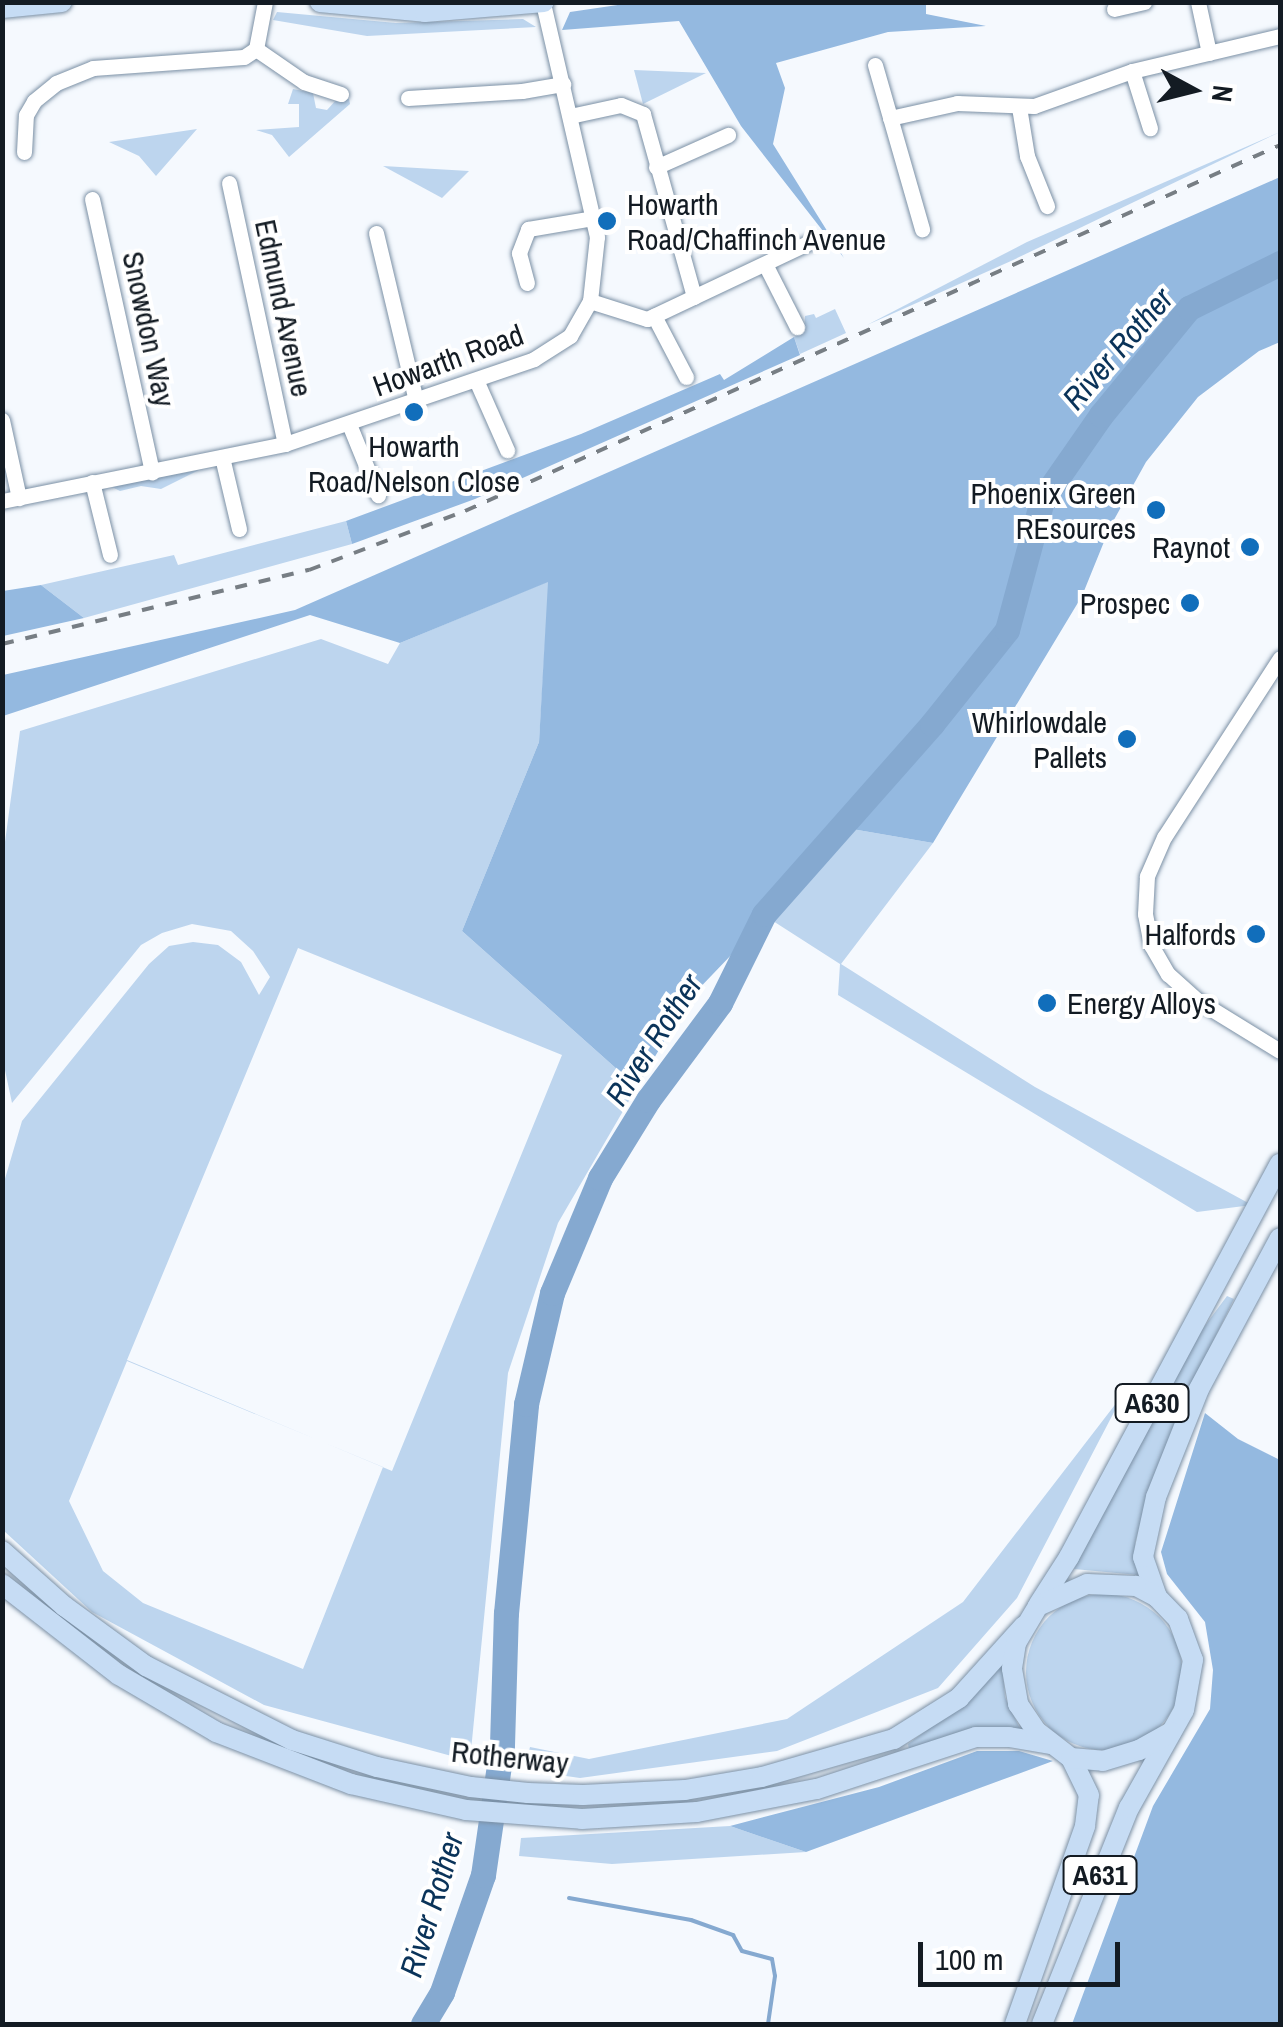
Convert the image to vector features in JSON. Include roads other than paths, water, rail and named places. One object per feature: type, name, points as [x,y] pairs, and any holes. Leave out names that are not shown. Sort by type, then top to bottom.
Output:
[{"type":"main road","points":[[2,8],[62,2]]},
{"type":"main road","points":[[320,2],[425,12],[544,2]]},
{"type":"main road","name":"A630","points":[[1038,1606],[1069,1557],[1280,1164]]},
{"type":"main road","name":"A630","points":[[1158,1597],[1146,1574],[1143,1542],[1163,1478],[1199,1389],[1280,1238]]},
{"type":"main road","name":"Rotherway","points":[[2,1551],[64,1606],[146,1666],[223,1708],[326,1751],[471,1787],[528,1793],[583,1795],[685,1790],[762,1778],[894,1739],[959,1698],[1024,1626]]},
{"type":"main road","name":"Rotherway","points":[[2,1584],[119,1675],[216,1732],[351,1784],[466,1810],[626,1819],[723,1809],[817,1789],[976,1737],[1009,1736],[1051,1744]]},
{"type":"main road","points":[[1087,1584],[1136,1586],[1158,1597],[1178,1619],[1193,1660],[1190,1692],[1171,1732],[1117,1758],[1072,1758],[1051,1744],[1023,1715],[1014,1689],[1013,1657],[1024,1626],[1038,1606],[1087,1584]]},
{"type":"main road","name":"A631","points":[[1042,2024],[1090,1900],[1145,1775],[1171,1732]]},
{"type":"main road","name":"A631","points":[[1015,2024],[1088,1810],[1085,1781],[1072,1758]]},
{"type":"main road","name":"A631","points":[[1051,1924],[1065,1921],[1090,1900]]},
{"type":"street","points":[[256,49],[266,2]]},
{"type":"street","name":"Howarth Road","points":[[11,499],[285,444],[476,380],[559,345],[578,327],[590,301],[597,254],[594,218],[544,2]]},
{"type":"street","points":[[1114,8],[1144,2]]},
{"type":"street","points":[[1198,2],[1208,53]]},
{"type":"street","points":[[890,118],[957,103],[1019,107],[1048,102],[1132,70],[1280,36]]},
{"type":"street","points":[[256,49],[304,82],[341,94]]},
{"type":"street","points":[[24,152],[26,115],[34,101],[69,75],[93,68],[234,59],[256,49]]},
{"type":"street","points":[[874,65],[922,229]]},
{"type":"street","points":[[1132,70],[1150,128]]},
{"type":"street","points":[[408,98],[522,91],[563,84]]},
{"type":"street","points":[[570,116],[620,105],[638,109],[646,122],[694,297]]},
{"type":"street","points":[[1019,107],[1027,156],[1047,206]]},
{"type":"street","points":[[656,168],[728,135]]},
{"type":"street","name":"Edmund Avenue","points":[[228,183],[285,444]]},
{"type":"street","name":"Snowdon Way","points":[[92,198],[152,472]]},
{"type":"street","points":[[527,283],[519,252],[528,228],[594,218]]},
{"type":"street","points":[[376,233],[416,401]]},
{"type":"street","points":[[590,301],[638,317],[654,316],[812,241]]},
{"type":"street","points":[[765,264],[797,327]]},
{"type":"street","points":[[654,316],[686,378]]},
{"type":"street","points":[[476,380],[508,450]]},
{"type":"street","points":[[2,420],[11,499]]},
{"type":"street","points":[[349,424],[378,495]]},
{"type":"street","points":[[222,457],[240,529]]},
{"type":"street","points":[[92,482],[110,555]]},
{"type":"street","points":[[1280,658],[1164,836],[1148,876],[1145,914],[1152,944],[1168,974],[1197,1000],[1280,1051]]},
{"type":"waterway","name":"River Rother","points":[[423,2024],[442,1992],[483,1875],[502,1745],[506,1613],[526,1404],[552,1293],[600,1178],[648,1100],[720,1003],[764,914],[932,724],[1007,630],[1042,500],[1101,415],[1189,308],[1280,263]]},
{"type":"waterway","points":[[569,1898],[691,1920],[733,1935],[742,1951],[772,1959],[775,1976],[768,2024]]},
{"type":"railway","points":[[2,644],[309,570],[465,511],[1280,145]]},
{"type":"place","name":"Howarth Road/Chaffinch Avenue","points":[[607,221]]},
{"type":"place","name":"Howarth Road/Nelson Close","points":[[414,412]]},
{"type":"place","name":"Phoenix Green REsources","points":[[1156,510]]},
{"type":"place","name":"Raynot","points":[[1250,547]]},
{"type":"place","name":"Prospec","points":[[1190,603]]},
{"type":"place","name":"Whirlowdale Pallets","points":[[1127,739]]},
{"type":"place","name":"Halfords","points":[[1256,934]]},
{"type":"place","name":"Energy Alloys","points":[[1047,1003]]}]
